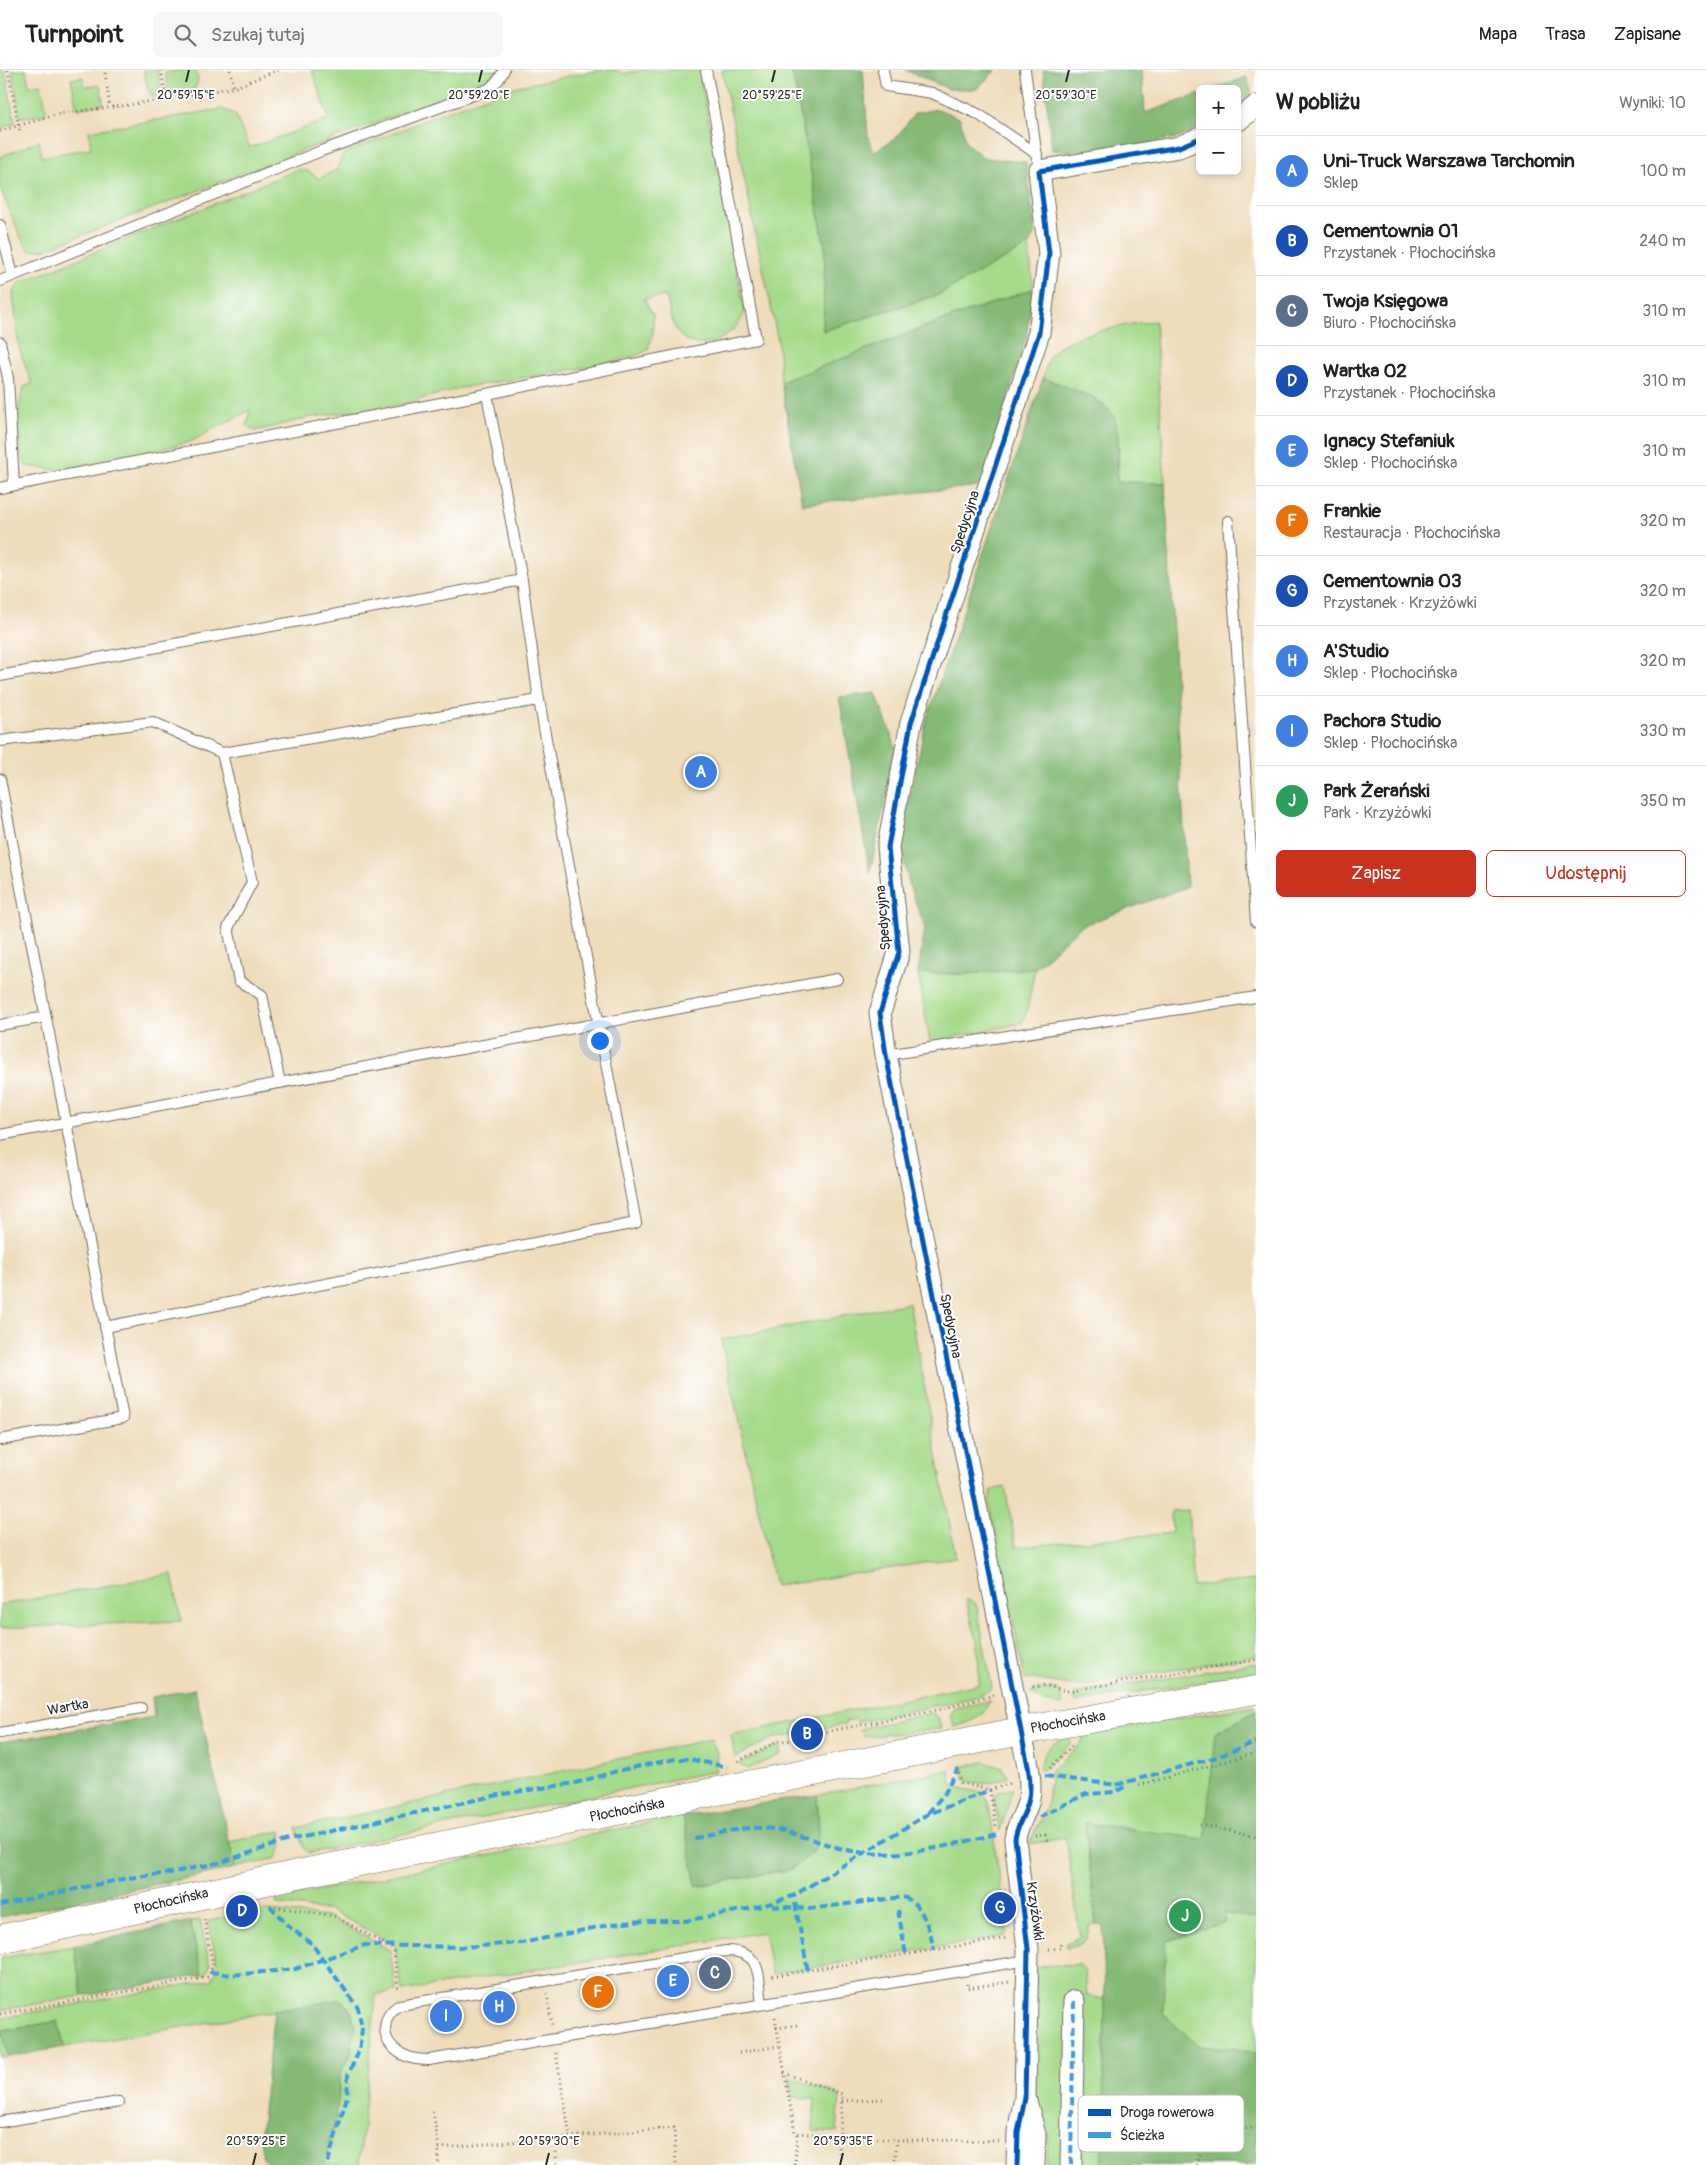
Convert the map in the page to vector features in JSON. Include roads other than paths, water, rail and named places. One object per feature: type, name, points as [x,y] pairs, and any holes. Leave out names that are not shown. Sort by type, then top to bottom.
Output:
[{"type":"main road","name":"Płochocińska","points":[[0,1940],[232,1888],[1021,1731],[1256,1690]]},
{"type":"street","points":[[1241,118],[1256,106]]},
{"type":"street","points":[[1038,162],[1179,147],[1196,140]]},
{"type":"street","name":"Spedycyjna","points":[[1021,1731],[886,1055],[880,1013],[899,952],[888,847],[911,723],[1039,333],[1049,253],[1038,162]]},
{"type":"street","name":"Krzyżówki","points":[[1021,1731],[1030,1792],[1026,1808],[1016,1826],[1015,1853],[1027,1935],[1025,2098]]},
{"type":"street","points":[[1071,2165],[1074,2001]]},
{"type":"street","points":[[1017,2165],[1018,2132],[1025,2098]]},
{"type":"street","points":[[1025,2098],[1035,2134],[1034,2165]]},
{"type":"lane","points":[[0,281],[320,151],[489,89],[499,79],[504,70]]},
{"type":"lane","points":[[0,488],[487,394],[756,339],[706,70]]},
{"type":"lane","points":[[883,70],[886,86],[932,93],[978,114],[1038,162]]},
{"type":"lane","points":[[1025,70],[1038,162]]},
{"type":"lane","points":[[0,225],[13,275]]},
{"type":"lane","points":[[0,342],[14,485]]},
{"type":"lane","points":[[105,1327],[636,1223],[539,700],[522,580],[487,394]]},
{"type":"lane","points":[[1228,521],[1256,922]]},
{"type":"lane","points":[[0,676],[522,580]]},
{"type":"lane","points":[[0,741],[153,722],[222,753],[539,700]]},
{"type":"lane","points":[[222,753],[252,882],[228,928],[239,981],[262,995],[280,1083]]},
{"type":"lane","points":[[0,779],[123,1418],[0,1440]]},
{"type":"lane","points":[[0,1135],[838,980]]},
{"type":"lane","points":[[886,1055],[1256,997]]},
{"type":"lane","points":[[0,1025],[46,1017]]},
{"type":"lane","name":"Wartka","points":[[0,1733],[141,1708]]},
{"type":"lane","points":[[762,2004],[756,1964],[751,1957],[742,1953],[726,1951],[400,2005],[387,2018],[385,2032],[389,2044],[397,2052],[416,2060],[429,2060],[1028,1960]]},
{"type":"lane","points":[[0,2122],[119,2102]]},
{"type":"place","name":"Uni-Truck Warszawa Tarchomin","points":[[701,772]]},
{"type":"place","name":"Cementownia 01","points":[[807,1734]]},
{"type":"place","name":"Cementownia 03","points":[[1000,1908]]},
{"type":"place","name":"Wartka 02","points":[[242,1911]]},
{"type":"place","name":"Park Żerański","points":[[1185,1916]]},
{"type":"place","name":"Twoja Księgowa","points":[[715,1973]]},
{"type":"place","name":"Ignacy Stefaniuk","points":[[673,1981]]},
{"type":"place","name":"Frankie","points":[[598,1992]]},
{"type":"place","name":"A'Studio","points":[[499,2007]]},
{"type":"place","name":"Pachora Studio","points":[[446,2016]]}]
